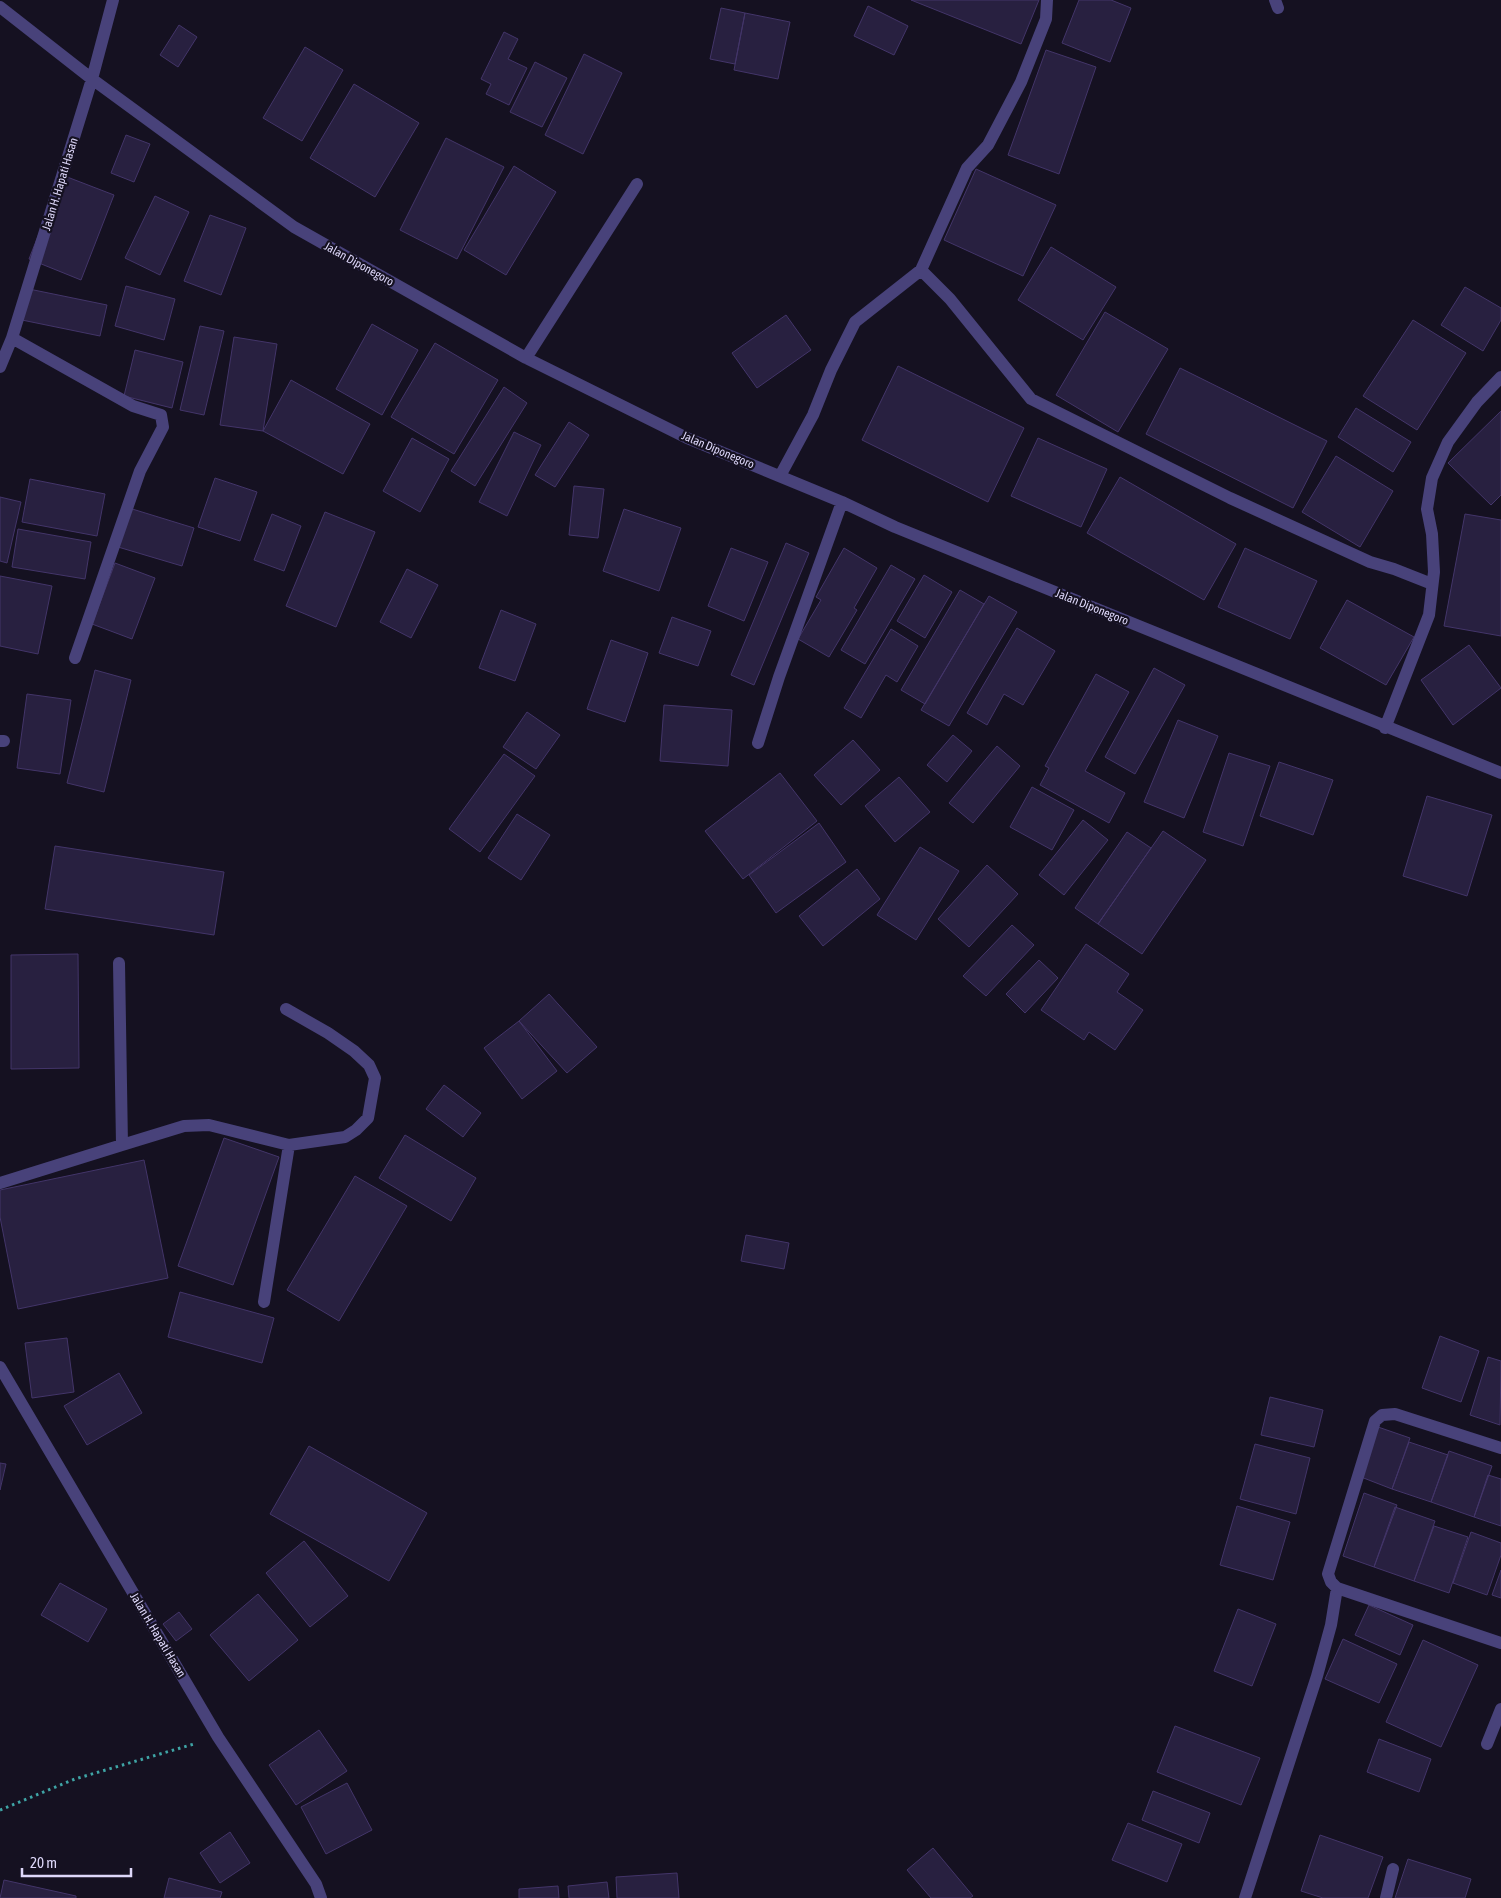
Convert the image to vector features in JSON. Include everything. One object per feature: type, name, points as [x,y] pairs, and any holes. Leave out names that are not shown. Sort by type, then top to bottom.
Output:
[{"type":"street","name":"Jalan H. Hapati Hasan","points":[[0,367],[12,338],[92,79],[113,0]]},
{"type":"street","points":[[780,476],[813,414],[831,370],[855,322],[921,270],[967,168],[988,145],[1021,82],[1046,19],[1047,0]]},
{"type":"street","name":"Jalan Diponegoro","points":[[0,7],[92,79],[294,228],[526,358],[687,438],[842,502],[895,527],[1385,728],[1501,773]]},
{"type":"street","points":[[526,358],[637,184]]},
{"type":"street","points":[[921,270],[950,299],[1031,400],[1230,498],[1370,562],[1432,584]]},
{"type":"street","points":[[12,338],[133,406],[161,415],[163,427],[140,471],[75,658]]},
{"type":"street","points":[[1385,728],[1430,614],[1432,534],[1427,508],[1432,478],[1448,442],[1477,402],[1501,377]]},
{"type":"street","points":[[758,743],[779,677],[842,502]]},
{"type":"street","points":[[119,963],[122,1145]]},
{"type":"street","points":[[0,1182],[184,1126],[209,1125],[289,1145],[345,1137],[356,1130],[368,1118],[375,1078],[369,1066],[354,1051],[328,1033],[286,1009]]},
{"type":"street","points":[[264,1302],[289,1145]]},
{"type":"street","name":"Jalan H. Hapati Hasan","points":[[0,1367],[218,1737],[316,1884],[321,1898]]},
{"type":"street","points":[[1501,1448],[1395,1414],[1382,1414],[1375,1421],[1328,1574],[1337,1588],[1501,1643]]},
{"type":"street","points":[[1245,1898],[1317,1676],[1332,1625],[1337,1588]]},
{"type":"street","points":[[1487,1744],[1501,1709]]},
{"type":"street","points":[[1386,1898],[1393,1869]]},
{"type":"path","points":[[0,1810],[75,1779],[218,1737]]},
{"type":"building","points":[[911,0],[1039,0],[1021,44]]},
{"type":"building","points":[[1079,0],[1111,0],[1131,8],[1110,62],[1062,43]]},
{"type":"building","points":[[868,6],[908,26],[894,55],[854,36]]},
{"type":"building","points":[[721,8],[745,13],[735,64],[710,59]]},
{"type":"building","points":[[745,13],[790,22],[778,79],[734,70]]},
{"type":"building","points":[[179,25],[197,37],[178,67],[160,55]]},
{"type":"building","points":[[504,32],[518,39],[508,59],[527,68],[509,105],[486,94],[491,84],[481,79]]},
{"type":"building","points":[[305,47],[343,70],[302,141],[263,118]]},
{"type":"building","points":[[1046,50],[1096,67],[1059,174],[1008,155]]},
{"type":"building","points":[[584,54],[622,73],[583,154],[545,135]]},
{"type":"building","points":[[535,62],[567,78],[542,127],[510,112]]},
{"type":"building","points":[[354,84],[419,123],[375,197],[310,158]]},
{"type":"building","points":[[126,135],[150,144],[134,182],[111,173]]},
{"type":"building","points":[[446,138],[504,167],[457,259],[400,230]]},
{"type":"building","points":[[514,166],[556,192],[506,275],[464,250]]},
{"type":"building","points":[[976,169],[1056,205],[1023,276],[944,240]]},
{"type":"building","points":[[62,175],[114,195],[81,280],[29,259]]},
{"type":"building","points":[[155,196],[189,212],[160,275],[125,258]]},
{"type":"building","points":[[210,215],[246,228],[221,295],[184,281]]},
{"type":"building","points":[[1051,247],[1116,287],[1083,340],[1018,300]]},
{"type":"building","points":[[126,286],[175,299],[164,340],[115,326]]},
{"type":"building","points":[[1465,287],[1501,308],[1501,320],[1483,351],[1441,325]]},
{"type":"building","points":[[24,288],[107,305],[100,336],[17,319]]},
{"type":"building","points":[[1105,312],[1168,349],[1118,432],[1056,395]]},
{"type":"building","points":[[786,315],[811,350],[757,388],[732,353]]},
{"type":"building","points":[[1413,320],[1466,353],[1417,430],[1363,396]]},
{"type":"building","points":[[372,324],[418,350],[382,415],[336,389]]},
{"type":"building","points":[[200,326],[224,331],[204,415],[180,410]]},
{"type":"building","points":[[234,337],[277,344],[263,431],[220,425]]},
{"type":"building","points":[[435,343],[498,380],[454,454],[391,417]]},
{"type":"building","points":[[135,350],[183,362],[172,408],[124,396]]},
{"type":"building","points":[[898,366],[1024,428],[988,502],[862,440]]},
{"type":"building","points":[[1180,368],[1327,441],[1293,508],[1146,434]]},
{"type":"building","points":[[291,380],[370,424],[343,474],[263,431]]},
{"type":"building","points":[[504,387],[527,403],[475,486],[451,471]]},
{"type":"building","points":[[1356,408],[1411,442],[1393,472],[1338,437]]},
{"type":"building","points":[[1501,411],[1501,495],[1491,505],[1448,463]]},
{"type":"building","points":[[569,422],[589,435],[555,487],[535,475]]},
{"type":"building","points":[[514,432],[541,445],[507,516],[479,502]]},
{"type":"building","points":[[412,438],[449,459],[420,512],[383,491]]},
{"type":"building","points":[[1038,438],[1107,469],[1081,527],[1011,496]]},
{"type":"building","points":[[1336,456],[1393,491],[1360,547],[1302,512]]},
{"type":"building","points":[[1120,477],[1236,544],[1204,600],[1087,533]]},
{"type":"building","points":[[215,478],[257,492],[240,541],[198,527]]},
{"type":"building","points":[[30,479],[105,494],[97,536],[22,522]]},
{"type":"building","points":[[574,486],[604,489],[598,538],[569,535]]},
{"type":"building","points":[[0,497],[21,502],[7,563],[0,561]]},
{"type":"building","points":[[129,508],[194,528],[182,566],[118,547]]},
{"type":"building","points":[[624,509],[681,528],[659,591],[603,571]]},
{"type":"building","points":[[325,512],[375,532],[336,627],[286,606]]},
{"type":"building","points":[[272,514],[301,526],[284,571],[254,560]]},
{"type":"building","points":[[1465,514],[1501,520],[1501,636],[1444,626]]},
{"type":"building","points":[[18,529],[91,542],[85,579],[12,567]]},
{"type":"building","points":[[786,543],[809,553],[754,685],[731,675]]},
{"type":"building","points":[[731,548],[768,562],[744,621],[708,606]]},
{"type":"building","points":[[844,548],[877,568],[854,608],[857,610],[829,657],[798,639],[821,600],[816,597]]},
{"type":"building","points":[[1245,548],[1317,581],[1290,639],[1218,607]]},
{"type":"building","points":[[115,563],[155,578],[132,639],[92,624]]},
{"type":"building","points":[[891,565],[915,579],[865,664],[841,650]]},
{"type":"building","points":[[407,569],[438,585],[411,638],[380,622]]},
{"type":"building","points":[[924,575],[952,592],[925,638],[897,621]]},
{"type":"building","points":[[0,576],[52,586],[38,654],[0,646]]},
{"type":"building","points":[[960,590],[984,604],[925,704],[901,690]]},
{"type":"building","points":[[989,596],[1017,612],[949,726],[921,710]]},
{"type":"building","points":[[1347,600],[1414,637],[1386,685],[1320,648]]},
{"type":"building","points":[[501,610],[536,624],[515,681],[479,668]]},
{"type":"building","points":[[672,617],[711,631],[698,666],[659,653]]},
{"type":"building","points":[[1017,628],[1055,651],[1023,705],[1004,694],[987,725],[967,713]]},
{"type":"building","points":[[891,629],[918,646],[897,682],[886,675],[861,718],[844,708]]},
{"type":"building","points":[[611,640],[648,653],[625,722],[587,709]]},
{"type":"building","points":[[1469,645],[1501,688],[1453,725],[1421,680]]},
{"type":"building","points":[[1154,668],[1185,685],[1135,774],[1105,757]]},
{"type":"building","points":[[95,670],[131,680],[104,792],[67,783]]},
{"type":"building","points":[[1096,674],[1129,692],[1085,771],[1125,793],[1109,823],[1040,785],[1049,768],[1045,766]]},
{"type":"building","points":[[27,694],[71,700],[60,774],[17,768]]},
{"type":"building","points":[[664,705],[732,710],[728,766],[660,761]]},
{"type":"building","points":[[527,712],[560,735],[536,769],[503,747]]},
{"type":"building","points":[[1178,720],[1218,736],[1184,818],[1144,802]]},
{"type":"building","points":[[953,735],[972,751],[947,782],[927,765]]},
{"type":"building","points":[[853,740],[880,770],[841,805],[814,775]]},
{"type":"building","points":[[997,746],[1020,766],[973,823],[949,803]]},
{"type":"building","points":[[1229,753],[1270,766],[1243,846],[1203,832]]},
{"type":"building","points":[[504,754],[535,776],[480,852],[449,829]]},
{"type":"building","points":[[1279,762],[1333,780],[1313,835],[1260,816]]},
{"type":"building","points":[[780,773],[817,821],[743,879],[705,831]]},
{"type":"building","points":[[899,777],[930,812],[895,842],[865,806]]},
{"type":"building","points":[[1032,787],[1074,810],[1052,850],[1010,827]]},
{"type":"building","points":[[1427,796],[1492,815],[1467,896],[1403,876]]},
{"type":"building","points":[[517,814],[550,835],[521,880],[488,858]]},
{"type":"building","points":[[1083,820],[1108,840],[1064,895],[1039,875]]},
{"type":"building","points":[[819,823],[846,862],[776,913],[749,875]]},
{"type":"building","points":[[1163,831],[1206,860],[1142,954],[1098,924]]},
{"type":"building","points":[[1127,832],[1151,848],[1098,924],[1075,908]]},
{"type":"building","points":[[55,846],[224,872],[214,935],[45,909]]},
{"type":"building","points":[[920,847],[959,871],[916,940],[877,915]]},
{"type":"building","points":[[987,865],[1018,894],[969,947],[938,919]]},
{"type":"building","points":[[857,869],[880,899],[823,946],[799,916]]},
{"type":"building","points":[[1012,925],[1034,945],[986,996],[963,976]]},
{"type":"building","points":[[1086,944],[1129,974],[1117,992],[1143,1010],[1115,1050],[1089,1032],[1084,1040],[1041,1010]]},
{"type":"building","points":[[78,954],[79,1068],[11,1069],[11,955]]},
{"type":"building","points":[[1039,960],[1058,978],[1025,1013],[1006,994]]},
{"type":"building","points":[[549,994],[597,1047],[567,1073],[519,1021]]},
{"type":"building","points":[[519,1021],[557,1071],[522,1099],[484,1048]]},
{"type":"building","points":[[444,1085],[481,1113],[463,1137],[426,1109]]},
{"type":"building","points":[[405,1135],[476,1178],[451,1221],[379,1178]]},
{"type":"building","points":[[224,1138],[279,1157],[233,1285],[178,1266]]},
{"type":"building","points":[[144,1160],[168,1278],[18,1309],[0,1217],[0,1190]]},
{"type":"building","points":[[355,1176],[407,1206],[339,1321],[287,1290]]},
{"type":"building","points":[[746,1235],[789,1243],[784,1269],[741,1261]]},
{"type":"building","points":[[180,1292],[274,1318],[262,1363],[168,1337]]},
{"type":"building","points":[[1440,1336],[1479,1351],[1461,1402],[1422,1388]]},
{"type":"building","points":[[67,1338],[74,1392],[32,1398],[25,1343]]},
{"type":"building","points":[[1488,1357],[1501,1361],[1500,1425],[1470,1415]]},
{"type":"building","points":[[119,1373],[142,1413],[87,1445],[64,1406]]},
{"type":"building","points":[[1270,1397],[1323,1410],[1314,1447],[1261,1435]]},
{"type":"building","points":[[1378,1427],[1410,1438],[1392,1489],[1361,1477]]},
{"type":"building","points":[[1409,1442],[1448,1455],[1431,1502],[1392,1489]]},
{"type":"building","points":[[1255,1444],[1310,1458],[1296,1514],[1240,1499]]},
{"type":"building","points":[[309,1446],[427,1513],[389,1581],[270,1514]]},
{"type":"building","points":[[1449,1451],[1492,1466],[1474,1517],[1431,1502]]},
{"type":"building","points":[[0,1463],[6,1464],[0,1490]]},
{"type":"building","points":[[1488,1475],[1501,1479],[1501,1526],[1474,1517]]},
{"type":"building","points":[[1364,1493],[1397,1505],[1374,1567],[1343,1556]]},
{"type":"building","points":[[1237,1506],[1290,1522],[1273,1580],[1220,1565]]},
{"type":"building","points":[[1395,1507],[1435,1521],[1414,1581],[1374,1567]]},
{"type":"building","points":[[1434,1526],[1468,1537],[1449,1593],[1414,1581]]},
{"type":"building","points":[[1471,1532],[1501,1543],[1501,1555],[1487,1595],[1453,1583]]},
{"type":"building","points":[[304,1541],[348,1596],[310,1627],[266,1573]]},
{"type":"building","points":[[1501,1570],[1501,1598],[1492,1595]]},
{"type":"building","points":[[60,1583],[107,1609],[88,1642],[41,1615]]},
{"type":"building","points":[[258,1594],[298,1640],[249,1681],[210,1635]]},
{"type":"building","points":[[1369,1605],[1413,1625],[1400,1655],[1355,1635]]},
{"type":"building","points":[[1238,1609],[1276,1624],[1252,1686],[1214,1671]]},
{"type":"building","points":[[179,1612],[192,1629],[176,1641],[163,1624]]},
{"type":"building","points":[[1343,1639],[1397,1664],[1379,1703],[1325,1679]]},
{"type":"building","points":[[1423,1640],[1478,1665],[1441,1747],[1386,1722]]},
{"type":"building","points":[[1175,1726],[1260,1758],[1241,1805],[1157,1772]]},
{"type":"building","points":[[319,1730],[347,1771],[296,1805],[269,1765]]},
{"type":"building","points":[[1379,1739],[1431,1759],[1419,1792],[1367,1772]]},
{"type":"building","points":[[347,1783],[372,1830],[326,1854],[301,1807]]},
{"type":"building","points":[[1153,1791],[1210,1813],[1199,1843],[1142,1820]]},
{"type":"building","points":[[1128,1823],[1182,1844],[1167,1882],[1112,1860]]},
{"type":"building","points":[[230,1832],[250,1863],[220,1883],[200,1853]]},
{"type":"building","points":[[1320,1835],[1383,1857],[1368,1898],[1323,1898],[1301,1891]]},
{"type":"building","points":[[933,1848],[973,1896],[970,1898],[931,1898],[907,1870]]},
{"type":"building","points":[[1408,1859],[1471,1879],[1465,1898],[1395,1898]]},
{"type":"building","points":[[677,1873],[679,1898],[617,1898],[616,1877]]},
{"type":"building","points":[[169,1878],[222,1892],[220,1898],[164,1898]]},
{"type":"building","points":[[4,1880],[76,1896],[76,1898],[0,1898]]},
{"type":"building","points":[[607,1882],[609,1898],[569,1898],[568,1886]]},
{"type":"building","points":[[558,1886],[559,1898],[519,1898],[519,1889]]}]
